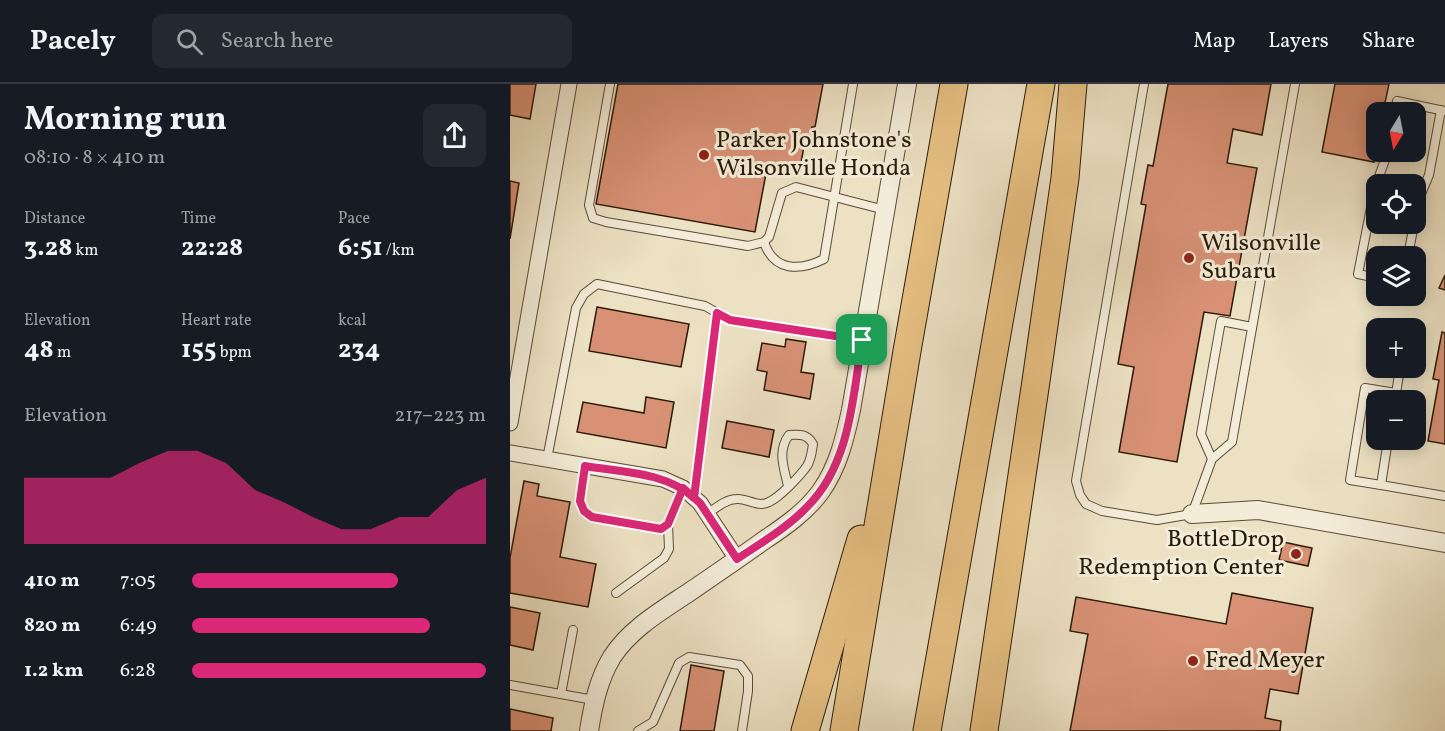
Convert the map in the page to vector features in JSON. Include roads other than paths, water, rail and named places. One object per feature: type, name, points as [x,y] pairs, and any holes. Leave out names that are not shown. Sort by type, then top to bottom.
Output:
[{"type":"highway","points":[[844,731],[954,84]]},
{"type":"highway","points":[[927,731],[1041,84]]},
{"type":"highway","points":[[984,731],[1065,178],[1073,84]]},
{"type":"highway","points":[[805,731],[896,423]]},
{"type":"street","points":[[510,423],[569,84]]},
{"type":"street","points":[[589,731],[595,701],[607,666],[627,638],[659,612],[786,525],[821,492],[832,473],[847,426],[907,84]]},
{"type":"street","points":[[510,453],[663,479],[688,493],[707,514],[737,559]]},
{"type":"street","points":[[1192,514],[1258,510],[1445,543]]},
{"type":"lane","points":[[610,84],[589,205],[593,218],[747,246],[764,242],[769,237],[782,193],[796,187],[885,210]]},
{"type":"lane","points":[[764,242],[768,255],[784,265],[798,268],[811,266],[824,259],[853,84]]},
{"type":"lane","points":[[1144,84],[1076,481],[1080,495],[1086,504],[1102,511],[1157,520],[1192,514],[1212,459],[1232,442],[1295,84]]},
{"type":"lane","points":[[1426,107],[1443,110],[1426,182]]},
{"type":"lane","points":[[1366,276],[1358,274],[1375,187],[1384,162]]},
{"type":"lane","points":[[547,459],[576,308],[584,294],[597,284],[705,306],[730,320],[862,340]]},
{"type":"lane","points":[[585,466],[580,501],[584,511],[592,517],[661,529],[668,524],[688,493],[717,313]]},
{"type":"lane","points":[[1212,459],[1201,434],[1221,321],[1252,327]]},
{"type":"lane","points":[[1372,390],[1365,388],[1350,480],[1445,496]]},
{"type":"lane","points":[[707,514],[728,500],[739,499],[753,504],[768,503],[789,486],[807,466],[812,454],[813,444],[809,437],[801,434],[789,435],[784,442],[781,462],[789,486]]},
{"type":"lane","points":[[1381,485],[1386,450]]},
{"type":"lane","points":[[616,593],[664,558],[669,549],[668,524]]},
{"type":"lane","points":[[561,694],[573,630]]},
{"type":"lane","points":[[638,731],[653,722],[679,663],[689,657],[740,665],[748,676],[742,731]]},
{"type":"lane","points":[[510,684],[595,701]]},
{"type":"place","name":"Parker Johnstone's Wilsonville Honda","points":[[704,155]]},
{"type":"place","name":"Wilsonville Subaru","points":[[1189,258]]},
{"type":"place","name":"BottleDrop Redemption Center","points":[[1296,554]]},
{"type":"place","name":"Fred Meyer","points":[[1193,661]]}]
